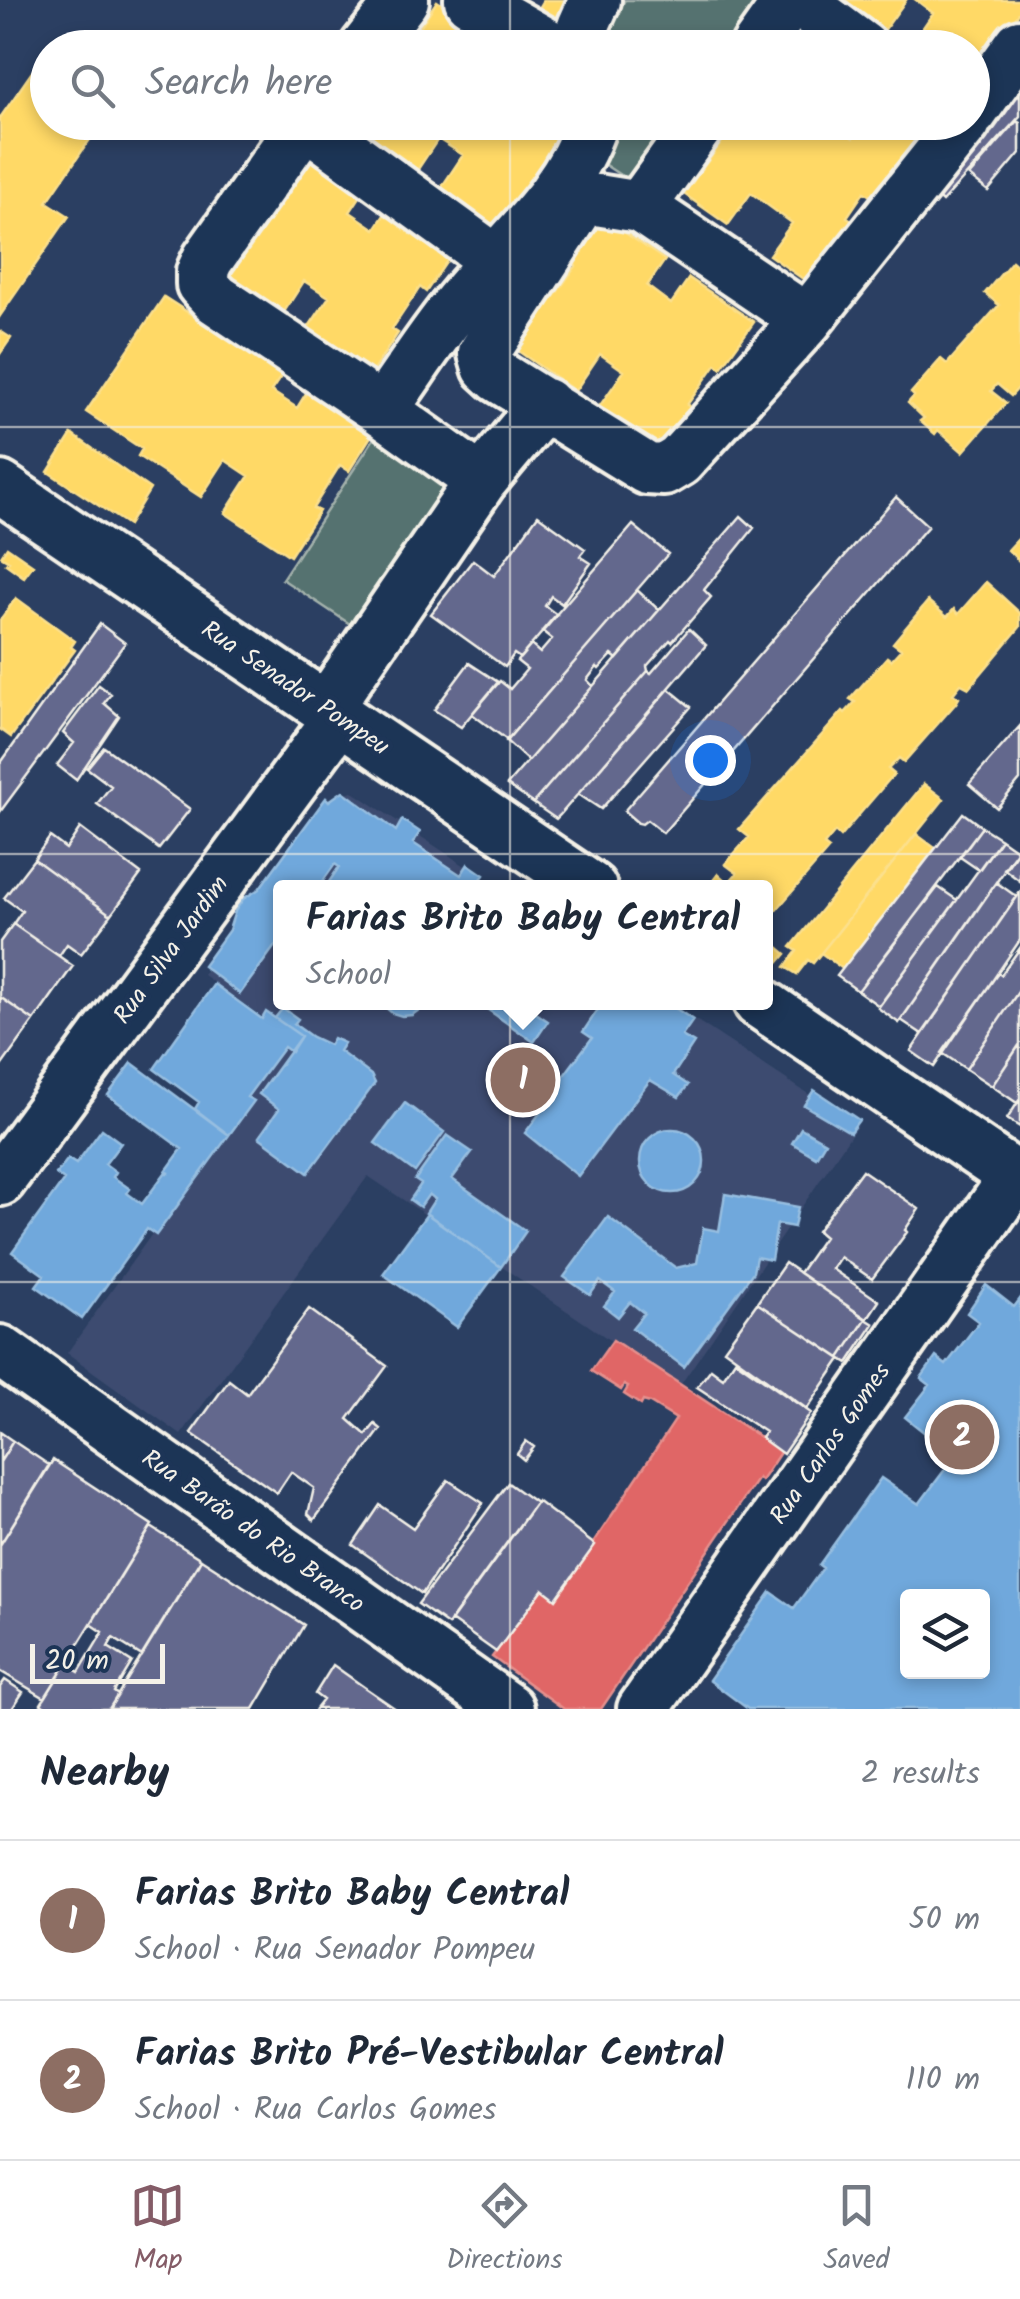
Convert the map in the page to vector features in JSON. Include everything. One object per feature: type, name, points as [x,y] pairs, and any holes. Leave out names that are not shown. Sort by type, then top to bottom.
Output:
[{"type":"street","points":[[379,30],[403,0]]},
{"type":"street","points":[[470,0],[522,30]]},
{"type":"street","points":[[583,30],[595,0]]},
{"type":"street","points":[[769,30],[790,0]]},
{"type":"street","points":[[798,0],[839,30]]},
{"type":"street","points":[[990,87],[1020,45]]},
{"type":"street","points":[[292,140],[208,259],[202,284],[216,299],[481,481]]},
{"type":"street","points":[[330,140],[496,261]]},
{"type":"street","points":[[382,410],[461,300],[527,230],[567,174],[583,140]]},
{"type":"street","points":[[640,207],[688,140]]},
{"type":"street","points":[[806,320],[640,207],[597,200],[581,203],[484,353],[488,367],[500,377],[633,462],[647,469],[664,470],[679,461],[806,320],[951,140]]},
{"type":"street","name":"Rua Silva Jardim","points":[[0,1180],[334,712],[481,481],[545,404]]},
{"type":"street","name":"Rua Senador Pompeu","points":[[0,487],[578,880]]},
{"type":"street","points":[[771,1010],[1018,1179]]},
{"type":"street","name":"Rua Carlos Gomes","points":[[643,1709],[1018,1179]]},
{"type":"street","name":"Rua Barão do Rio Branco","points":[[0,1351],[508,1709]]},
{"type":"shaded area","points":[[352,791],[486,880],[273,880],[273,1010],[681,1010],[857,1126],[679,1387],[368,1176],[181,1435],[67,1353],[226,1130],[288,1035],[203,975],[322,801]]},
{"type":"green space","points":[[625,0],[768,0],[748,30],[606,30]]},
{"type":"green space","points":[[603,140],[673,140],[640,188],[599,161]]},
{"type":"green space","points":[[375,437],[446,484],[350,624],[282,579]]},
{"type":"building: Homes","points":[[544,0],[581,0],[562,30],[548,30],[532,20]]},
{"type":"building: Homes","points":[[837,0],[906,0],[884,30]]},
{"type":"building: Homes","points":[[916,0],[1020,0],[1020,11],[990,56],[990,30],[921,30],[933,13]]},
{"type":"building: Homes","points":[[437,1],[481,30],[418,30]]},
{"type":"building: Homes","points":[[30,75],[30,140],[90,140],[47,202],[69,216],[0,316],[0,118]]},
{"type":"building: Homes","points":[[362,140],[437,140],[414,175]]},
{"type":"building: Homes","points":[[440,140],[564,140],[559,148],[555,144],[527,186],[533,191],[504,234],[439,191],[463,155]]},
{"type":"building: Homes","points":[[723,140],[918,140],[875,199],[864,192],[847,217],[858,224],[813,286],[769,255],[792,223],[751,193],[728,225],[684,194]]},
{"type":"building: Homes","points":[[303,143],[367,186],[350,212],[375,229],[392,203],[457,246],[426,292],[420,287],[392,329],[398,333],[369,377],[304,334],[329,297],[304,281],[280,318],[215,274]]},
{"type":"building: Homes","points":[[602,217],[665,260],[647,286],[671,304],[689,278],[754,322],[721,368],[716,364],[687,405],[693,409],[663,452],[599,407],[624,371],[600,354],[575,391],[511,346],[530,319],[535,323],[576,266],[571,262]]},
{"type":"building: Homes","points":[[1012,261],[1020,268],[1020,386],[1011,396],[997,384],[991,391],[1006,403],[963,452],[938,430],[935,434],[920,421],[924,418],[908,403],[914,396],[911,393],[941,359],[947,364],[999,305],[985,293]]},
{"type":"building: Homes","points":[[164,297],[217,331],[222,323],[289,365],[271,391],[297,408],[313,382],[378,425],[349,471],[340,465],[313,508],[319,511],[290,556],[225,513],[249,476],[225,460],[201,497],[138,456],[142,449],[86,412]]},
{"type":"building: Homes","points":[[0,331],[11,338],[0,354]]},
{"type":"building: Homes","points":[[72,434],[150,489],[128,525],[48,472]]},
{"type":"building: Homes","points":[[1020,539],[1020,562],[1008,550]]},
{"type":"building: Homes","points":[[7,547],[33,565],[24,577],[1,556]]},
{"type":"building: Homes","points":[[986,582],[1020,613],[1020,627],[969,688],[961,684],[953,694],[959,698],[956,703],[904,762],[899,758],[888,769],[894,774],[840,837],[835,832],[824,845],[829,849],[773,914],[773,880],[731,880],[737,873],[725,864],[749,837],[739,829],[855,702],[850,699],[887,657],[891,660],[901,649],[893,643],[928,601],[947,617],[954,609],[958,614]]},
{"type":"building: Homes","points":[[16,598],[75,641],[71,647],[75,650],[11,737],[0,729],[0,620]]},
{"type":"building: Homes","points":[[924,784],[944,799],[813,963],[808,960],[797,974],[785,967],[797,951],[791,947]]},
{"type":"building: Homes","points":[[916,834],[935,848],[843,969],[821,953]]},
{"type":"building: Homes","points":[[773,943],[786,954],[779,962],[773,958]]},
{"type":"building: Shops","points":[[613,1340],[781,1451],[761,1481],[758,1478],[601,1709],[564,1709],[492,1657],[543,1589],[556,1599],[676,1419],[650,1403],[643,1401],[641,1405],[624,1394],[628,1387],[624,1385],[621,1390],[591,1371]]},
{"type":"building: Schools","points":[[343,791],[396,831],[402,820],[420,832],[413,843],[461,875],[468,864],[484,875],[480,880],[330,880],[339,867],[335,864],[324,880],[273,880],[273,949],[240,994],[203,966],[229,930],[243,899],[259,889],[326,798],[329,801]]},
{"type":"building: Schools","points":[[214,984],[262,1019],[266,1012],[301,1036],[291,1052],[284,1047],[247,1097],[254,1101],[229,1135],[195,1109],[199,1102],[154,1069]]},
{"type":"building: Schools","points":[[286,1010],[298,1019],[294,1024],[312,1037],[329,1045],[333,1038],[344,1043],[339,1051],[371,1075],[375,1083],[308,1173],[259,1137],[279,1109],[259,1094],[301,1036],[275,1018]]},
{"type":"building: Schools","points":[[388,1010],[419,1010],[412,1015]]},
{"type":"building: Schools","points":[[488,1010],[519,1010],[529,1017],[533,1011],[548,1021],[534,1042]]},
{"type":"building: Schools","points":[[598,1010],[678,1010],[693,1020],[682,1036],[694,1043],[673,1075],[688,1085],[679,1097],[650,1080],[578,1176],[525,1133],[540,1113],[517,1096],[540,1067],[559,1082],[592,1038],[583,1032]]},
{"type":"building: Schools","points":[[132,1063],[229,1135],[156,1235],[147,1229],[82,1319],[36,1286],[44,1275],[12,1252],[64,1180],[56,1174],[68,1159],[76,1164],[102,1129],[121,1143],[105,1164],[116,1172],[113,1177],[130,1189],[127,1193],[142,1204],[165,1173],[170,1173],[166,1171],[182,1149],[108,1095]]},
{"type":"building: Schools","points":[[814,1090],[859,1120],[850,1132],[804,1105]]},
{"type":"building: Schools","points":[[405,1103],[444,1132],[415,1172],[375,1143]]},
{"type":"building: Schools","points":[[801,1128],[825,1142],[816,1157],[792,1143]]},
{"type":"building: Schools","points":[[672,1129],[695,1138],[704,1161],[695,1184],[672,1193],[649,1184],[640,1161],[649,1138]]},
{"type":"building: Schools","points":[[447,1135],[472,1152],[452,1179],[526,1231],[501,1267],[426,1213],[435,1199],[429,1194],[420,1207],[410,1200],[421,1184],[415,1180]]},
{"type":"building: Schools","points":[[725,1194],[798,1207],[794,1227],[777,1224],[771,1260],[756,1257],[753,1272],[684,1367],[632,1328],[644,1313],[630,1302],[618,1317],[604,1306],[615,1292],[600,1281],[590,1295],[564,1277],[608,1217],[676,1268],[697,1263],[703,1228],[719,1231]]},
{"type":"building: Schools","points":[[427,1214],[501,1267],[457,1327],[383,1274]]},
{"type":"building: Schools","points":[[986,1285],[1014,1307],[1020,1299],[1020,1709],[748,1709],[709,1680],[771,1592],[794,1608],[823,1568],[819,1565],[881,1478],[919,1504],[982,1426],[970,1417],[945,1449],[905,1417],[930,1385],[921,1378],[936,1357],[946,1365],[979,1322],[967,1313]]},
{"type":"building: Other","points":[[1020,78],[1020,116],[942,202],[926,187],[967,140],[990,140],[990,113]]},
{"type":"building: Other","points":[[1017,121],[1020,153],[988,191],[969,176]]},
{"type":"building: Other","points":[[896,497],[928,526],[663,833],[647,820],[638,823],[624,811]]},
{"type":"building: Other","points":[[538,515],[585,549],[580,556],[591,563],[562,604],[551,596],[545,606],[557,615],[520,658],[514,654],[505,667],[431,614],[473,560],[494,576]]},
{"type":"building: Other","points":[[741,516],[754,528],[704,590],[711,597],[647,666],[648,671],[533,803],[507,785]]},
{"type":"building: Other","points":[[633,525],[668,554],[507,740],[472,714],[500,681],[510,689],[527,669],[517,661],[531,645],[540,653],[552,639],[542,631]]},
{"type":"building: Other","points":[[637,590],[659,610],[617,659],[612,655],[597,667],[587,680],[593,686],[528,761],[506,741]]},
{"type":"building: Other","points":[[100,624],[125,643],[0,812],[0,764]]},
{"type":"building: Other","points":[[689,629],[706,645],[560,815],[556,819],[533,803],[648,671],[651,673]]},
{"type":"building: Other","points":[[469,663],[498,682],[461,727],[434,710]]},
{"type":"building: Other","points":[[99,685],[111,694],[104,703],[119,716],[76,780],[57,765],[74,743],[63,733]]},
{"type":"building: Other","points":[[669,689],[691,707],[601,809],[578,794]]},
{"type":"building: Other","points":[[1020,726],[1020,780],[997,808],[969,784]]},
{"type":"building: Other","points":[[104,747],[190,809],[159,849],[97,804],[111,786],[87,768]]},
{"type":"building: Other","points":[[963,813],[982,827],[858,991],[837,976]]},
{"type":"building: Other","points":[[982,827],[1001,839],[979,870],[960,857]]},
{"type":"building: Other","points":[[80,828],[141,874],[111,915],[34,859],[50,837],[66,849]]},
{"type":"building: Other","points":[[1001,839],[1018,851],[899,1023],[878,1008]]},
{"type":"building: Other","points":[[1020,847],[1020,881],[1004,869]]},
{"type":"building: Other","points":[[34,859],[111,915],[81,954],[67,944],[59,956],[13,924],[22,911],[4,898]]},
{"type":"building: Other","points":[[996,882],[1017,897],[922,1034],[901,1020]]},
{"type":"building: Other","points":[[938,887],[957,900],[879,1006],[858,991]]},
{"type":"building: Other","points":[[1020,892],[1020,940],[934,1067],[911,1051]]},
{"type":"building: Other","points":[[13,924],[73,966],[34,1021],[0,997],[0,942]]},
{"type":"building: Other","points":[[1020,948],[1020,989],[966,1069],[942,1053]]},
{"type":"building: Other","points":[[1020,989],[1020,1044],[992,1086],[966,1069]]},
{"type":"building: Other","points":[[0,997],[34,1021],[0,1068]]},
{"type":"building: Other","points":[[1020,1044],[1020,1099],[1017,1103],[992,1086]]},
{"type":"building: Other","points":[[1020,1099],[1020,1127],[1007,1119]]},
{"type":"building: Other","points":[[862,1170],[919,1209],[872,1279],[840,1257],[832,1269],[879,1301],[867,1319],[799,1273],[824,1237],[817,1231]]},
{"type":"building: Other","points":[[785,1263],[866,1319],[840,1358],[757,1303]]},
{"type":"building: Other","points":[[757,1303],[841,1359],[807,1409],[724,1349]]},
{"type":"building: Other","points":[[309,1309],[387,1366],[348,1419],[366,1435],[375,1424],[381,1429],[314,1520],[308,1514],[314,1488],[291,1472],[277,1493],[191,1433],[229,1380],[247,1394]]},
{"type":"building: Other","points":[[866,1319],[874,1324],[848,1363],[840,1358]]},
{"type":"building: Other","points":[[735,1360],[811,1413],[783,1454],[761,1438],[765,1432],[697,1387],[711,1369],[723,1378]]},
{"type":"building: Other","points":[[0,1432],[13,1441],[0,1462]]},
{"type":"building: Other","points":[[13,1441],[49,1465],[0,1545],[0,1462]]},
{"type":"building: Other","points":[[526,1441],[534,1447],[524,1460],[517,1454]]},
{"type":"building: Other","points":[[53,1460],[152,1525],[45,1698],[0,1671],[0,1545]]},
{"type":"building: Other","points":[[448,1480],[483,1503],[422,1594],[353,1545],[380,1505],[413,1528]]},
{"type":"building: Other","points":[[508,1483],[536,1503],[448,1625],[418,1604]]},
{"type":"building: Other","points":[[537,1501],[595,1545],[556,1599],[543,1589],[496,1652],[451,1620]]},
{"type":"building: Other","points":[[151,1527],[201,1559],[196,1568],[142,1656],[113,1638],[108,1647],[132,1662],[109,1709],[48,1709],[41,1704],[66,1664],[79,1672],[103,1632],[91,1624]]},
{"type":"building: Other","points":[[201,1559],[304,1625],[254,1709],[109,1709]]},
{"type":"building: Other","points":[[333,1665],[396,1709],[316,1709],[323,1700],[315,1694]]},
{"type":"building: Other","points":[[5,1680],[23,1692],[12,1709],[0,1709],[0,1687]]},
{"type":"place","name":"Farias Brito Baby Central","points":[[523,1080]]},
{"type":"place","name":"Farias Brito Pré-Vestibular Central","points":[[962,1437]]}]
